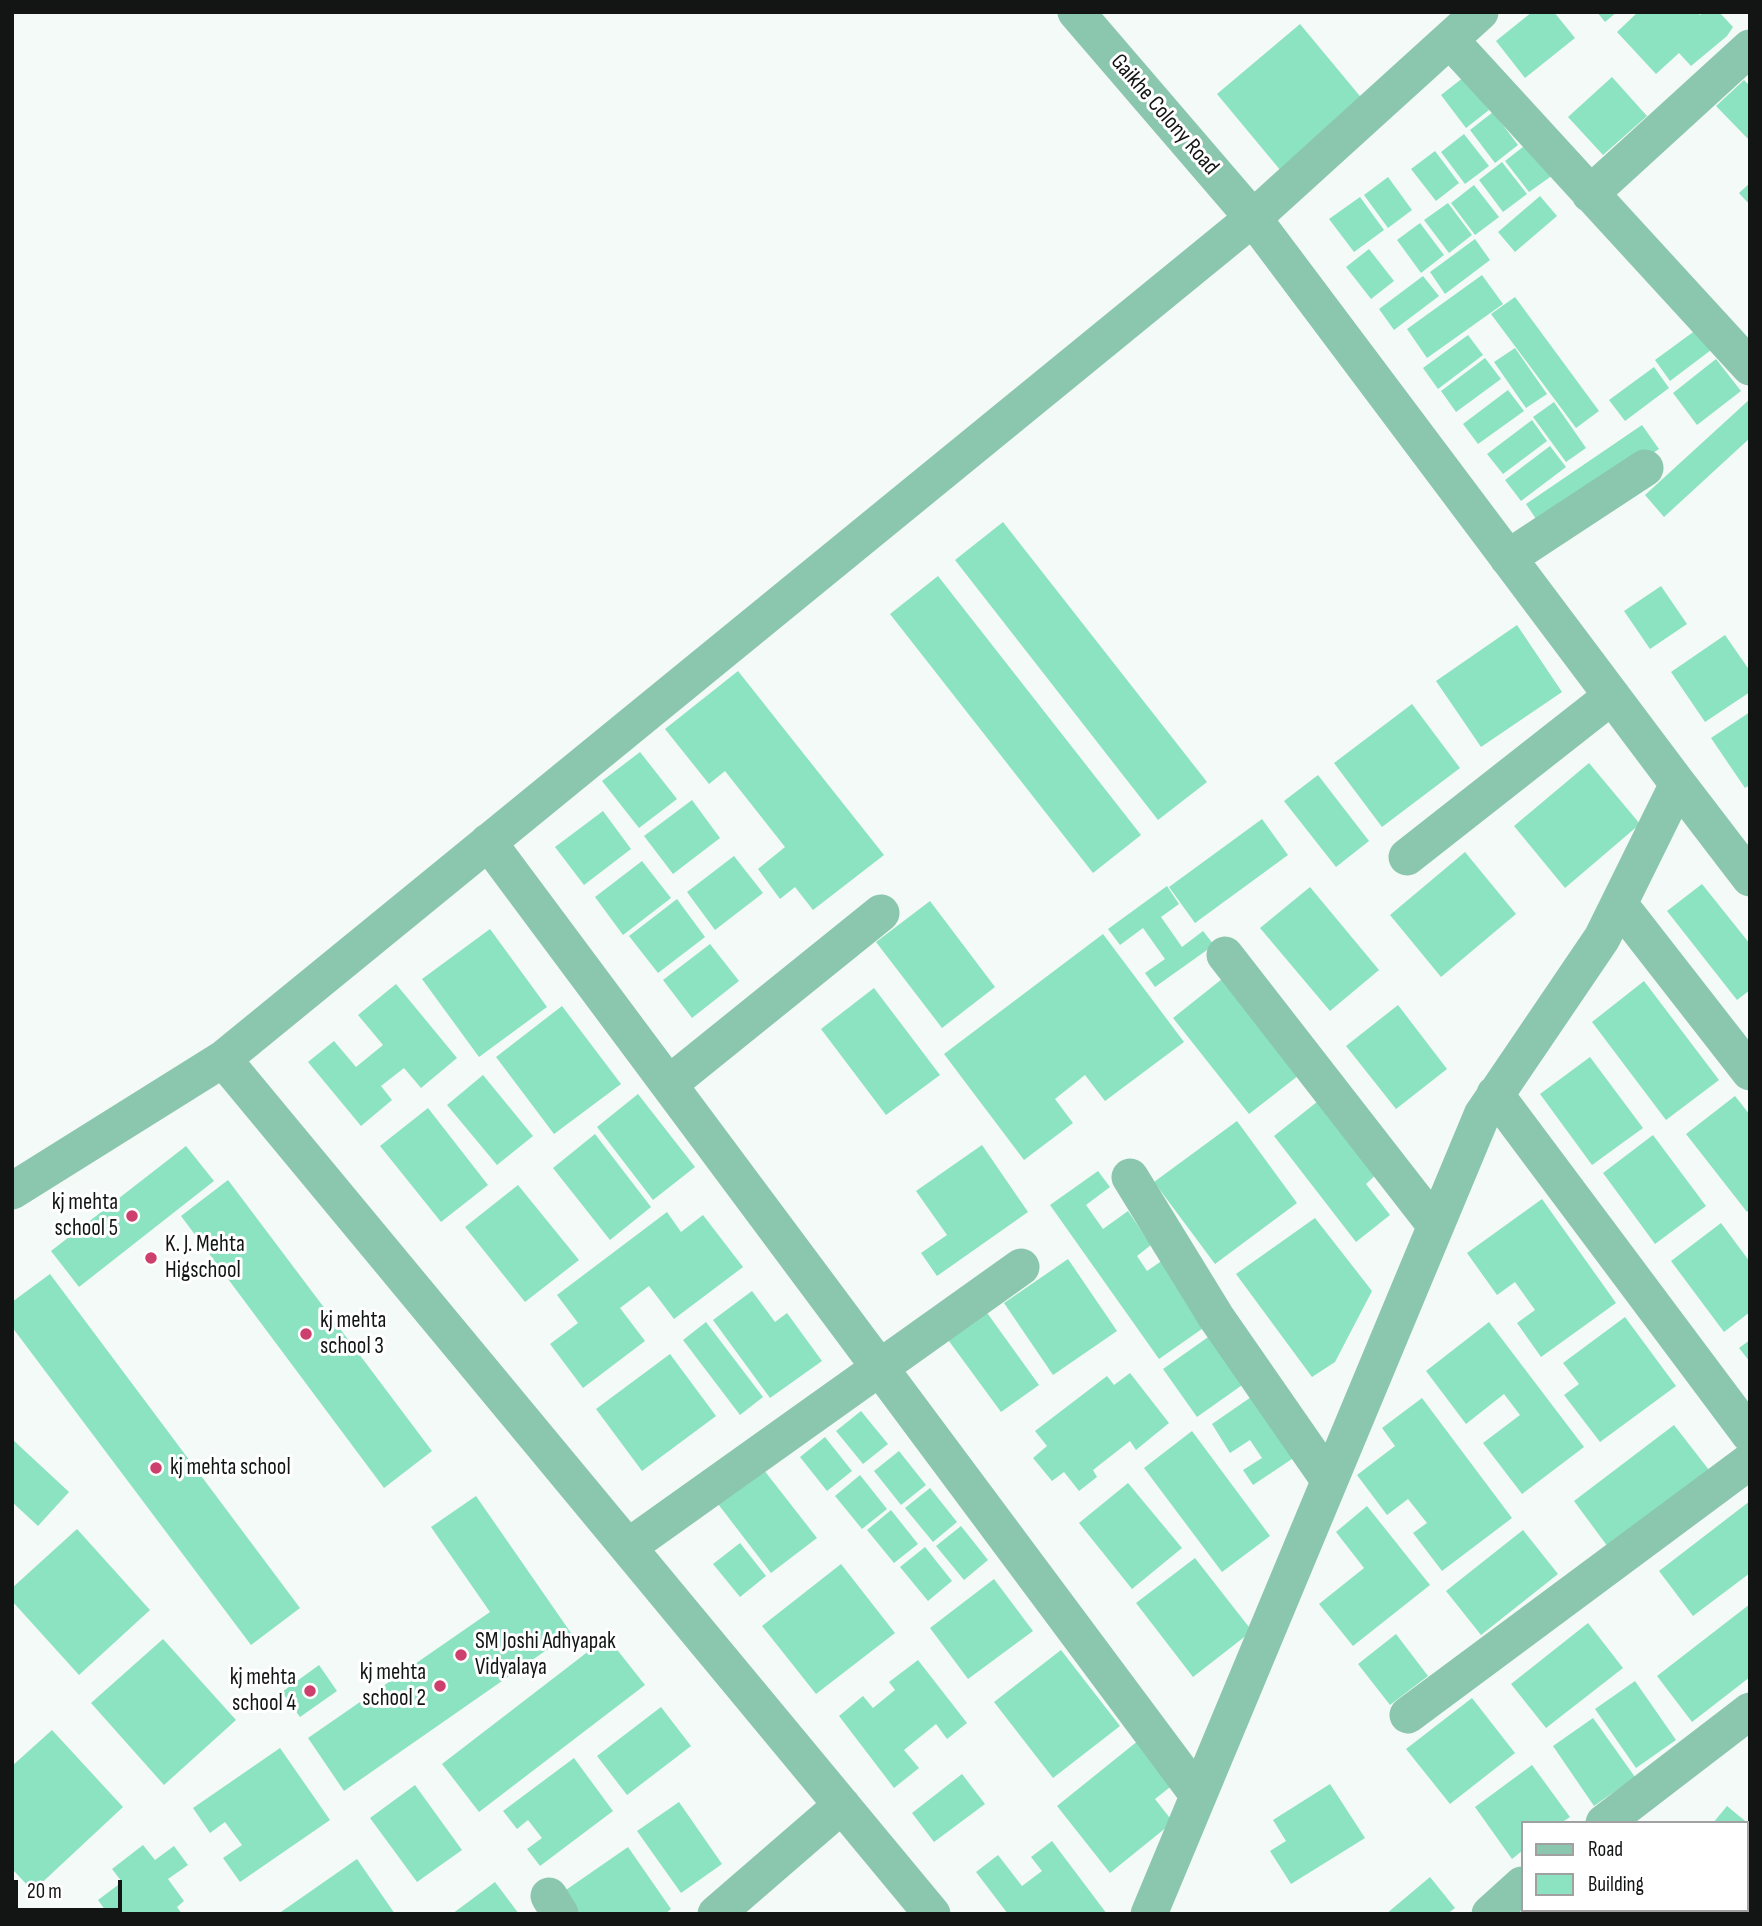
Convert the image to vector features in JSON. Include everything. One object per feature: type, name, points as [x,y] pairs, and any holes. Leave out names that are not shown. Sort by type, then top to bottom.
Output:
[{"type":"street","name":"Gaikhe Colony Road","points":[[1076,12],[1253,218],[1750,878]]},
{"type":"street","points":[[12,1191],[223,1059],[1253,218],[1480,12]]},
{"type":"street","points":[[1450,40],[1590,194],[1744,349]]},
{"type":"street","points":[[1590,194],[1750,48]]},
{"type":"street","points":[[1508,558],[1645,468]]},
{"type":"street","points":[[1407,857],[1612,696]]},
{"type":"street","points":[[1149,1914],[1482,1115],[1602,938],[1678,784]]},
{"type":"street","points":[[488,842],[1198,1795]]},
{"type":"street","points":[[1619,904],[1750,1072]]},
{"type":"street","points":[[668,1084],[881,913]]},
{"type":"street","points":[[1225,955],[1435,1225]]},
{"type":"street","points":[[223,1059],[932,1914]]},
{"type":"street","points":[[1496,1094],[1750,1435]]},
{"type":"street","points":[[1130,1177],[1216,1317],[1329,1480]]},
{"type":"street","points":[[628,1547],[1021,1267]]},
{"type":"street","points":[[1408,1715],[1750,1461]]},
{"type":"street","points":[[1607,1821],[1750,1711]]},
{"type":"street","points":[[716,1914],[842,1805]]},
{"type":"street","points":[[1490,1914],[1520,1887]]},
{"type":"building","points":[[1532,12],[1554,12],[1575,38],[1525,78],[1496,41]]},
{"type":"building","points":[[1597,12],[1617,12],[1605,22]]},
{"type":"building","points":[[1638,12],[1697,12],[1700,15],[1703,12],[1719,12],[1733,27],[1727,36],[1691,66],[1679,53],[1656,74],[1617,32]]},
{"type":"building","points":[[1300,24],[1364,101],[1281,171],[1217,94]]},
{"type":"building","points":[[1464,77],[1489,110],[1466,128],[1441,95]]},
{"type":"building","points":[[1612,77],[1647,116],[1603,155],[1568,117]]},
{"type":"building","points":[[1744,80],[1750,86],[1750,141],[1716,106]]},
{"type":"building","points":[[1493,112],[1518,145],[1495,163],[1470,130]]},
{"type":"building","points":[[1464,134],[1489,166],[1465,184],[1441,152]]},
{"type":"building","points":[[1528,143],[1553,175],[1529,192],[1505,161]]},
{"type":"building","points":[[1435,151],[1459,183],[1436,201],[1411,169]]},
{"type":"building","points":[[1502,162],[1527,194],[1503,212],[1479,180]]},
{"type":"building","points":[[1388,177],[1412,210],[1388,228],[1364,195]]},
{"type":"building","points":[[1750,183],[1750,205],[1739,193]]},
{"type":"building","points":[[1474,185],[1499,217],[1475,235],[1451,203]]},
{"type":"building","points":[[1540,196],[1557,216],[1515,252],[1498,232]]},
{"type":"building","points":[[1360,197],[1384,230],[1354,252],[1329,219]]},
{"type":"building","points":[[1448,203],[1472,235],[1449,253],[1424,220]]},
{"type":"building","points":[[1420,223],[1444,255],[1421,273],[1397,240]]},
{"type":"building","points":[[1475,239],[1490,260],[1445,294],[1430,272]]},
{"type":"building","points":[[1369,249],[1394,281],[1371,299],[1346,267]]},
{"type":"building","points":[[1482,275],[1503,304],[1427,358],[1407,329]]},
{"type":"building","points":[[1423,276],[1439,296],[1394,330],[1379,309]]},
{"type":"building","points":[[1515,297],[1599,411],[1576,428],[1491,314]]},
{"type":"building","points":[[1700,327],[1715,347],[1670,381],[1655,360]]},
{"type":"building","points":[[1468,335],[1483,355],[1438,389],[1423,368]]},
{"type":"building","points":[[1515,348],[1547,394],[1526,408],[1494,362]]},
{"type":"building","points":[[1485,358],[1501,379],[1456,412],[1441,391]]},
{"type":"building","points":[[1716,359],[1741,391],[1697,425],[1673,393]]},
{"type":"building","points":[[1654,367],[1669,388],[1625,421],[1609,400]]},
{"type":"building","points":[[1508,390],[1524,411],[1478,444],[1463,424]]},
{"type":"building","points":[[1750,399],[1750,438],[1664,517],[1645,495]]},
{"type":"building","points":[[1554,402],[1586,448],[1566,462],[1533,417]]},
{"type":"building","points":[[1532,420],[1547,441],[1503,474],[1487,454]]},
{"type":"building","points":[[1642,425],[1659,449],[1542,528],[1526,504]]},
{"type":"building","points":[[1550,446],[1566,467],[1521,501],[1505,480]]},
{"type":"building","points":[[1003,522],[1207,782],[1158,820],[955,560]]},
{"type":"building","points":[[938,576],[1141,835],[1093,873],[890,614]]},
{"type":"building","points":[[1661,586],[1687,624],[1650,649],[1624,611]]},
{"type":"building","points":[[1517,625],[1562,692],[1481,747],[1436,681]]},
{"type":"building","points":[[1725,635],[1750,671],[1750,692],[1705,722],[1671,672]]},
{"type":"building","points":[[738,671],[884,855],[813,910],[795,887],[780,899],[758,869],[785,847],[725,771],[709,784],[665,729]]},
{"type":"building","points":[[1412,704],[1460,768],[1382,827],[1334,763]]},
{"type":"building","points":[[1750,712],[1750,785],[1745,788],[1711,738]]},
{"type":"building","points":[[640,752],[677,799],[639,828],[602,781]]},
{"type":"building","points":[[1589,763],[1640,824],[1565,888],[1514,826]]},
{"type":"building","points":[[1318,775],[1369,841],[1336,867],[1284,801]]},
{"type":"building","points":[[692,800],[720,838],[673,874],[644,836]]},
{"type":"building","points":[[603,811],[631,849],[584,885],[555,847]]},
{"type":"building","points":[[1262,819],[1288,855],[1195,923],[1169,887]]},
{"type":"building","points":[[1465,852],[1516,914],[1441,977],[1390,915]]},
{"type":"building","points":[[734,856],[763,893],[715,930],[687,892]]},
{"type":"building","points":[[642,861],[671,898],[623,935],[595,897]]},
{"type":"building","points":[[1702,884],[1750,944],[1750,990],[1737,1000],[1667,911]]},
{"type":"building","points":[[1167,886],[1179,904],[1161,917],[1182,947],[1203,931],[1214,945],[1155,987],[1145,973],[1165,959],[1143,928],[1120,945],[1108,929]]},
{"type":"building","points":[[1310,887],[1379,970],[1330,1011],[1260,928]]},
{"type":"building","points":[[677,899],[705,937],[658,973],[629,936]]},
{"type":"building","points":[[930,901],[995,987],[942,1028],[876,942]]},
{"type":"building","points":[[490,929],[547,1007],[479,1057],[422,979]]},
{"type":"building","points":[[1103,934],[1184,1042],[1105,1101],[1085,1075],[1055,1099],[1073,1123],[1024,1160],[944,1054]]},
{"type":"building","points":[[710,944],[739,981],[692,1018],[663,980]]},
{"type":"building","points":[[1227,975],[1303,1072],[1249,1114],[1173,1018]]},
{"type":"building","points":[[1644,981],[1719,1080],[1666,1120],[1592,1022]]},
{"type":"building","points":[[396,984],[457,1058],[421,1088],[404,1068],[381,1086],[392,1100],[361,1126],[308,1062],[334,1041],[356,1067],[383,1045],[358,1015]]},
{"type":"building","points":[[874,988],[940,1075],[886,1115],[821,1029]]},
{"type":"building","points":[[1398,1005],[1447,1069],[1396,1109],[1346,1046]]},
{"type":"building","points":[[562,1006],[621,1084],[554,1134],[496,1057]]},
{"type":"building","points":[[1590,1057],[1643,1128],[1592,1165],[1540,1094]]},
{"type":"building","points":[[483,1075],[533,1136],[497,1165],[447,1105]]},
{"type":"building","points":[[638,1094],[695,1167],[653,1200],[597,1127]]},
{"type":"building","points":[[1735,1096],[1750,1115],[1750,1209],[1747,1212],[1686,1134]]},
{"type":"building","points":[[1322,1098],[1380,1171],[1366,1184],[1390,1215],[1356,1242],[1274,1136]]},
{"type":"building","points":[[428,1108],[488,1185],[441,1222],[380,1146]]},
{"type":"building","points":[[1237,1121],[1297,1203],[1215,1264],[1154,1182]]},
{"type":"building","points":[[595,1134],[651,1207],[610,1240],[553,1168]]},
{"type":"building","points":[[1653,1135],[1706,1206],[1655,1244],[1603,1173]]},
{"type":"building","points":[[982,1145],[1028,1212],[937,1276],[921,1253],[947,1235],[916,1191]]},
{"type":"building","name":"kj mehta school 5","points":[[186,1146],[214,1181],[79,1287],[51,1251]]},
{"type":"building","points":[[1098,1171],[1110,1187],[1086,1205],[1103,1229],[1128,1211],[1151,1245],[1137,1256],[1147,1271],[1163,1260],[1209,1324],[1159,1359],[1050,1205]]},
{"type":"building","name":"kj mehta school 3","points":[[228,1180],[432,1451],[384,1488],[181,1216]]},
{"type":"building","points":[[518,1185],[579,1260],[525,1302],[465,1227]]},
{"type":"building","points":[[1542,1199],[1616,1303],[1541,1357],[1517,1323],[1535,1310],[1515,1282],[1497,1295],[1467,1253]]},
{"type":"building","points":[[667,1212],[681,1232],[703,1215],[743,1267],[674,1319],[649,1286],[620,1308],[645,1341],[583,1388],[550,1344],[578,1323],[557,1295]]},
{"type":"building","points":[[1315,1218],[1372,1291],[1335,1362],[1312,1377],[1236,1274]]},
{"type":"building","points":[[1721,1223],[1750,1262],[1750,1312],[1724,1332],[1671,1261]]},
{"type":"building","points":[[1068,1259],[1117,1331],[1053,1375],[1004,1303]]},
{"type":"building","name":"kj mehta school","points":[[50,1274],[300,1608],[251,1645],[12,1327],[12,1302]]},
{"type":"building","points":[[752,1291],[775,1322],[787,1313],[822,1361],[770,1398],[713,1320]]},
{"type":"building","points":[[985,1310],[1039,1385],[1001,1412],[946,1337]]},
{"type":"building","points":[[1625,1317],[1676,1386],[1600,1442],[1564,1395],[1579,1384],[1563,1363]]},
{"type":"building","points":[[706,1322],[763,1397],[740,1415],[683,1340]]},
{"type":"building","points":[[1489,1322],[1584,1447],[1522,1494],[1483,1443],[1520,1415],[1504,1394],[1466,1424],[1426,1371]]},
{"type":"building","points":[[1211,1335],[1245,1383],[1197,1417],[1163,1369]]},
{"type":"building","points":[[1750,1340],[1750,1362],[1739,1348]]},
{"type":"building","points":[[670,1354],[716,1416],[642,1471],[596,1409]]},
{"type":"building","points":[[1130,1373],[1169,1423],[1136,1450],[1130,1441],[1093,1470],[1097,1477],[1079,1491],[1064,1472],[1052,1481],[1033,1458],[1047,1446],[1035,1431],[1107,1376],[1114,1385]]},
{"type":"building","points":[[1257,1393],[1298,1455],[1253,1485],[1243,1470],[1262,1458],[1250,1440],[1230,1453],[1212,1424]]},
{"type":"building","points":[[1422,1398],[1512,1518],[1442,1571],[1413,1533],[1427,1523],[1408,1499],[1387,1515],[1357,1475],[1395,1446],[1382,1428]]},
{"type":"building","points":[[861,1411],[888,1444],[863,1464],[836,1431]]},
{"type":"building","points":[[1674,1425],[1709,1470],[1608,1547],[1574,1501]]},
{"type":"building","points":[[1192,1431],[1270,1536],[1222,1572],[1144,1468]]},
{"type":"building","points":[[825,1437],[852,1471],[827,1491],[800,1457]]},
{"type":"building","points":[[12,1439],[69,1492],[38,1526],[12,1502]]},
{"type":"building","points":[[899,1451],[926,1485],[901,1505],[874,1471]]},
{"type":"building","points":[[760,1465],[817,1538],[771,1573],[715,1500]]},
{"type":"building","points":[[860,1475],[887,1509],[862,1529],[835,1496]]},
{"type":"building","points":[[1128,1483],[1182,1548],[1132,1589],[1079,1523]]},
{"type":"building","points":[[930,1488],[957,1522],[933,1542],[905,1508]]},
{"type":"building","name":"kj mehta school 2","points":[[476,1496],[571,1633],[344,1791],[308,1738],[490,1612],[431,1527]]},
{"type":"building","points":[[1750,1501],[1750,1573],[1693,1616],[1659,1571]]},
{"type":"building","points":[[1367,1506],[1430,1585],[1353,1646],[1319,1604],[1364,1568],[1336,1532]]},
{"type":"building","points":[[891,1510],[918,1544],[894,1563],[867,1530]]},
{"type":"building","points":[[961,1526],[988,1560],[964,1580],[936,1546]]},
{"type":"building","points":[[77,1529],[150,1610],[79,1675],[12,1601],[12,1588]]},
{"type":"building","points":[[1523,1530],[1558,1574],[1481,1635],[1446,1591]]},
{"type":"building","points":[[740,1543],[766,1576],[740,1597],[713,1564]]},
{"type":"building","points":[[925,1547],[952,1581],[928,1601],[900,1567]]},
{"type":"building","points":[[1195,1558],[1252,1631],[1193,1677],[1136,1603]]},
{"type":"building","points":[[841,1564],[895,1633],[816,1694],[762,1626]]},
{"type":"building","points":[[994,1579],[1033,1631],[968,1679],[930,1628]]},
{"type":"building","points":[[1750,1604],[1750,1677],[1692,1722],[1657,1676]]},
{"type":"building","points":[[1588,1623],[1623,1668],[1546,1728],[1511,1684]]},
{"type":"building","points":[[1396,1634],[1428,1676],[1390,1705],[1358,1664]]},
{"type":"building","points":[[607,1637],[645,1685],[479,1812],[442,1764]]},
{"type":"building","points":[[163,1639],[236,1720],[164,1785],[91,1703]]},
{"type":"building","points":[[1061,1650],[1120,1726],[1053,1778],[994,1702]]},
{"type":"building","points":[[918,1660],[967,1723],[947,1739],[936,1724],[904,1750],[919,1768],[894,1788],[839,1716],[863,1696],[873,1708],[895,1690],[889,1682]]},
{"type":"building","name":"kj mehta school 4","points":[[319,1665],[337,1691],[300,1717],[282,1692]]},
{"type":"building","points":[[1635,1681],[1676,1740],[1636,1768],[1595,1709]]},
{"type":"building","points":[[1472,1698],[1515,1753],[1450,1804],[1406,1749]]},
{"type":"building","points":[[661,1707],[691,1746],[627,1795],[597,1756]]},
{"type":"building","points":[[1593,1718],[1635,1777],[1594,1806],[1553,1746]]},
{"type":"building","points":[[52,1730],[123,1807],[33,1891],[12,1869],[12,1766]]},
{"type":"building","points":[[1139,1740],[1174,1784],[1155,1799],[1173,1822],[1110,1873],[1057,1806]]},
{"type":"building","points":[[280,1748],[330,1820],[240,1882],[223,1858],[242,1845],[225,1822],[210,1833],[193,1808]]},
{"type":"building","points":[[574,1758],[613,1811],[540,1866],[527,1849],[542,1838],[528,1820],[517,1829],[503,1811]]},
{"type":"building","points":[[1532,1765],[1570,1817],[1564,1821],[1520,1821],[1520,1853],[1512,1859],[1475,1807]]},
{"type":"building","points":[[962,1774],[985,1804],[934,1842],[912,1813]]},
{"type":"building","points":[[1330,1784],[1365,1838],[1291,1884],[1270,1851],[1286,1841],[1273,1820]]},
{"type":"building","points":[[415,1785],[462,1850],[417,1882],[370,1818]]},
{"type":"building","points":[[679,1802],[722,1864],[681,1893],[637,1831]]},
{"type":"building","points":[[1727,1806],[1745,1821],[1715,1821]]},
{"type":"building","points":[[1748,1823],[1750,1825],[1750,1914],[1640,1914],[1748,1912]]},
{"type":"building","points":[[1052,1841],[1107,1914],[1008,1914],[976,1872],[998,1855],[1022,1886],[1042,1871],[1031,1857]]},
{"type":"building","points":[[143,1845],[155,1860],[174,1846],[188,1865],[168,1879],[184,1901],[177,1907],[182,1914],[108,1914],[98,1900],[122,1882],[112,1869]]},
{"type":"building","points":[[628,1847],[671,1909],[665,1914],[578,1914],[563,1892]]},
{"type":"building","points":[[357,1859],[395,1914],[278,1914]]},
{"type":"building","points":[[1430,1877],[1455,1908],[1447,1914],[1386,1914]]},
{"type":"building","points":[[495,1882],[519,1914],[452,1914]]},
{"type":"place","name":"kj mehta school 5","points":[[132,1216]]},
{"type":"place","name":"K. J. Mehta Higschool","points":[[151,1258]]},
{"type":"place","name":"kj mehta school 3","points":[[306,1334]]},
{"type":"place","name":"kj mehta school","points":[[156,1468]]},
{"type":"place","name":"SM Joshi Adhyapak Vidyalaya","points":[[461,1655]]},
{"type":"place","name":"kj mehta school 2","points":[[440,1686]]},
{"type":"place","name":"kj mehta school 4","points":[[310,1691]]}]
